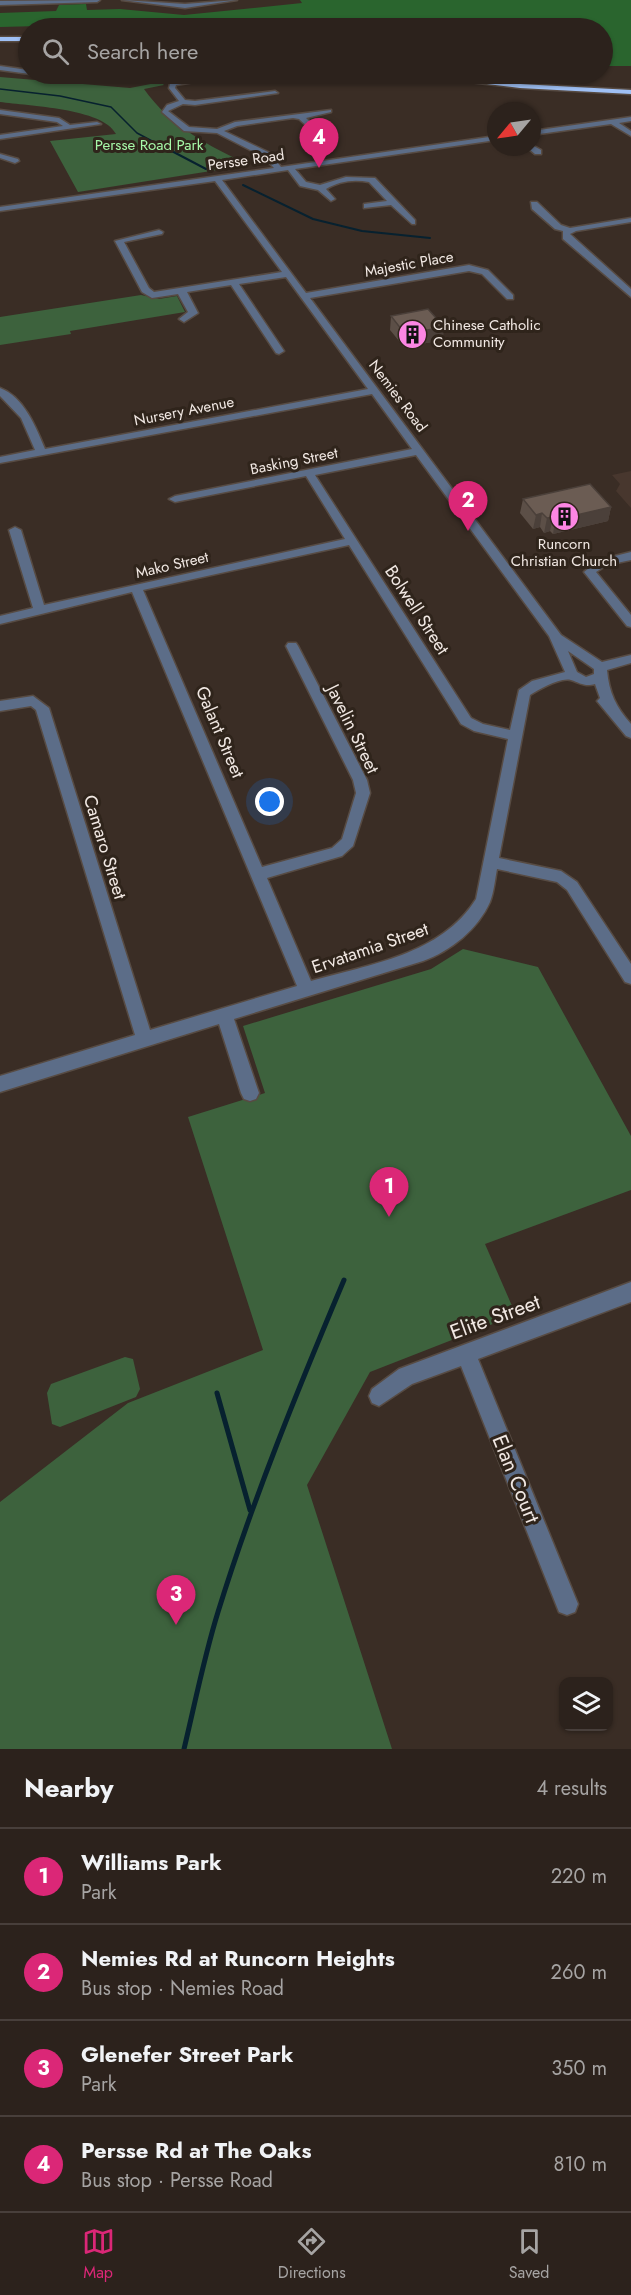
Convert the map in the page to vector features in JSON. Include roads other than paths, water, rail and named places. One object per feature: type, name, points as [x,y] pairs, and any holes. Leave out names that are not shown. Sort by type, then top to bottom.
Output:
[{"type":"highway","points":[[0,32],[18,32]]},
{"type":"highway","points":[[0,39],[18,39]]},
{"type":"highway","points":[[512,84],[631,90]]},
{"type":"highway","points":[[545,84],[631,90]]},
{"type":"street","points":[[0,3],[97,0]]},
{"type":"street","points":[[124,0],[185,6],[234,0]]},
{"type":"street","points":[[15,70],[18,67]]},
{"type":"street","points":[[0,68],[18,70]]},
{"type":"street","points":[[172,84],[172,88],[183,102]]},
{"type":"street","points":[[286,94],[277,91],[195,103],[183,102],[168,106],[164,111],[192,131],[218,131],[235,124],[293,116],[301,117],[328,111]]},
{"type":"street","points":[[0,112],[59,120],[68,127]]},
{"type":"street","points":[[301,117],[319,141],[335,140]]},
{"type":"street","points":[[541,132],[631,119]]},
{"type":"street","points":[[613,122],[631,134]]},
{"type":"street","points":[[0,137],[97,124]]},
{"type":"street","points":[[218,131],[267,155],[279,169]]},
{"type":"street","name":"Persse Road","points":[[0,209],[487,139]]},
{"type":"street","points":[[0,156],[15,161],[0,165]]},
{"type":"street","points":[[289,167],[303,184],[321,188],[331,199]]},
{"type":"street","name":"Nemies Road","points":[[216,177],[555,635],[574,674],[610,706],[631,733]]},
{"type":"street","points":[[321,188],[327,184],[364,178],[372,180],[412,222]]},
{"type":"street","points":[[367,206],[393,202]]},
{"type":"street","points":[[534,204],[558,227],[568,230],[631,220]]},
{"type":"street","points":[[568,230],[566,237],[631,294]]},
{"type":"street","points":[[159,232],[121,239],[120,244],[149,294],[157,296],[288,274]]},
{"type":"street","name":"Majestic Place","points":[[303,296],[469,268],[485,273],[510,297]]},
{"type":"street","points":[[234,283],[279,351]]},
{"type":"street","points":[[182,292],[193,313],[184,319]]},
{"type":"street","points":[[268,354],[290,350]]},
{"type":"street","name":"Nursery Avenue","points":[[0,460],[373,390]]},
{"type":"street","points":[[0,391],[23,411],[41,452]]},
{"type":"street","name":"Basking Street","points":[[175,499],[418,451]]},
{"type":"street","name":"Bolwell Street","points":[[309,473],[466,721],[479,728],[516,736]]},
{"type":"street","points":[[15,530],[40,611]]},
{"type":"street","name":"Mako Street","points":[[0,620],[351,540]]},
{"type":"street","points":[[631,556],[604,562],[595,566],[590,572],[631,623]]},
{"type":"street","name":"Galant Street","points":[[137,589],[307,990]]},
{"type":"street","name":"Nemies Road","points":[[555,635],[597,668],[610,706]]},
{"type":"street","name":"Javelin Street","points":[[259,874],[337,852],[348,842],[363,793],[360,780],[292,646]]},
{"type":"street","points":[[597,668],[593,681],[574,674],[578,660],[597,668],[631,659]]},
{"type":"street","name":"Ervatamia Street","points":[[0,1084],[423,954],[450,940],[470,924],[483,900],[524,693],[537,684],[574,674]]},
{"type":"street","name":"Camaro Street","points":[[0,706],[33,701],[42,708],[145,1040]]},
{"type":"street","points":[[492,861],[561,877],[572,886],[631,977]]},
{"type":"street","points":[[224,1015],[250,1093]]},
{"type":"street","name":"Elite Street","points":[[380,1396],[406,1376],[631,1292]]},
{"type":"street","name":"Elan Court","points":[[466,1354],[567,1604]]},
{"type":"waterway","points":[[0,89],[60,96],[111,107],[137,133],[169,150]]},
{"type":"waterway","points":[[166,148],[206,169]]},
{"type":"waterway","points":[[243,185],[313,219],[362,231],[430,238]]},
{"type":"waterway","points":[[184,1749],[208,1646],[246,1528],[277,1444],[344,1280]]},
{"type":"waterway","points":[[217,1393],[250,1510]]},
{"type":"place","name":"Persse Rd at The Oaks","points":[[319,168]]},
{"type":"place","name":"Chinese Catholic Community","points":[[412,334]]},
{"type":"place","name":"Runcorn Christian Church","points":[[564,517]]},
{"type":"place","name":"Nemies Rd at Runcorn Heights","points":[[468,531]]},
{"type":"place","name":"Williams Park","points":[[389,1217]]},
{"type":"place","name":"Glenefer Street Park","points":[[176,1625]]},
{"type":"park label","name":"Persse Road Park","points":[[149,145]]}]
